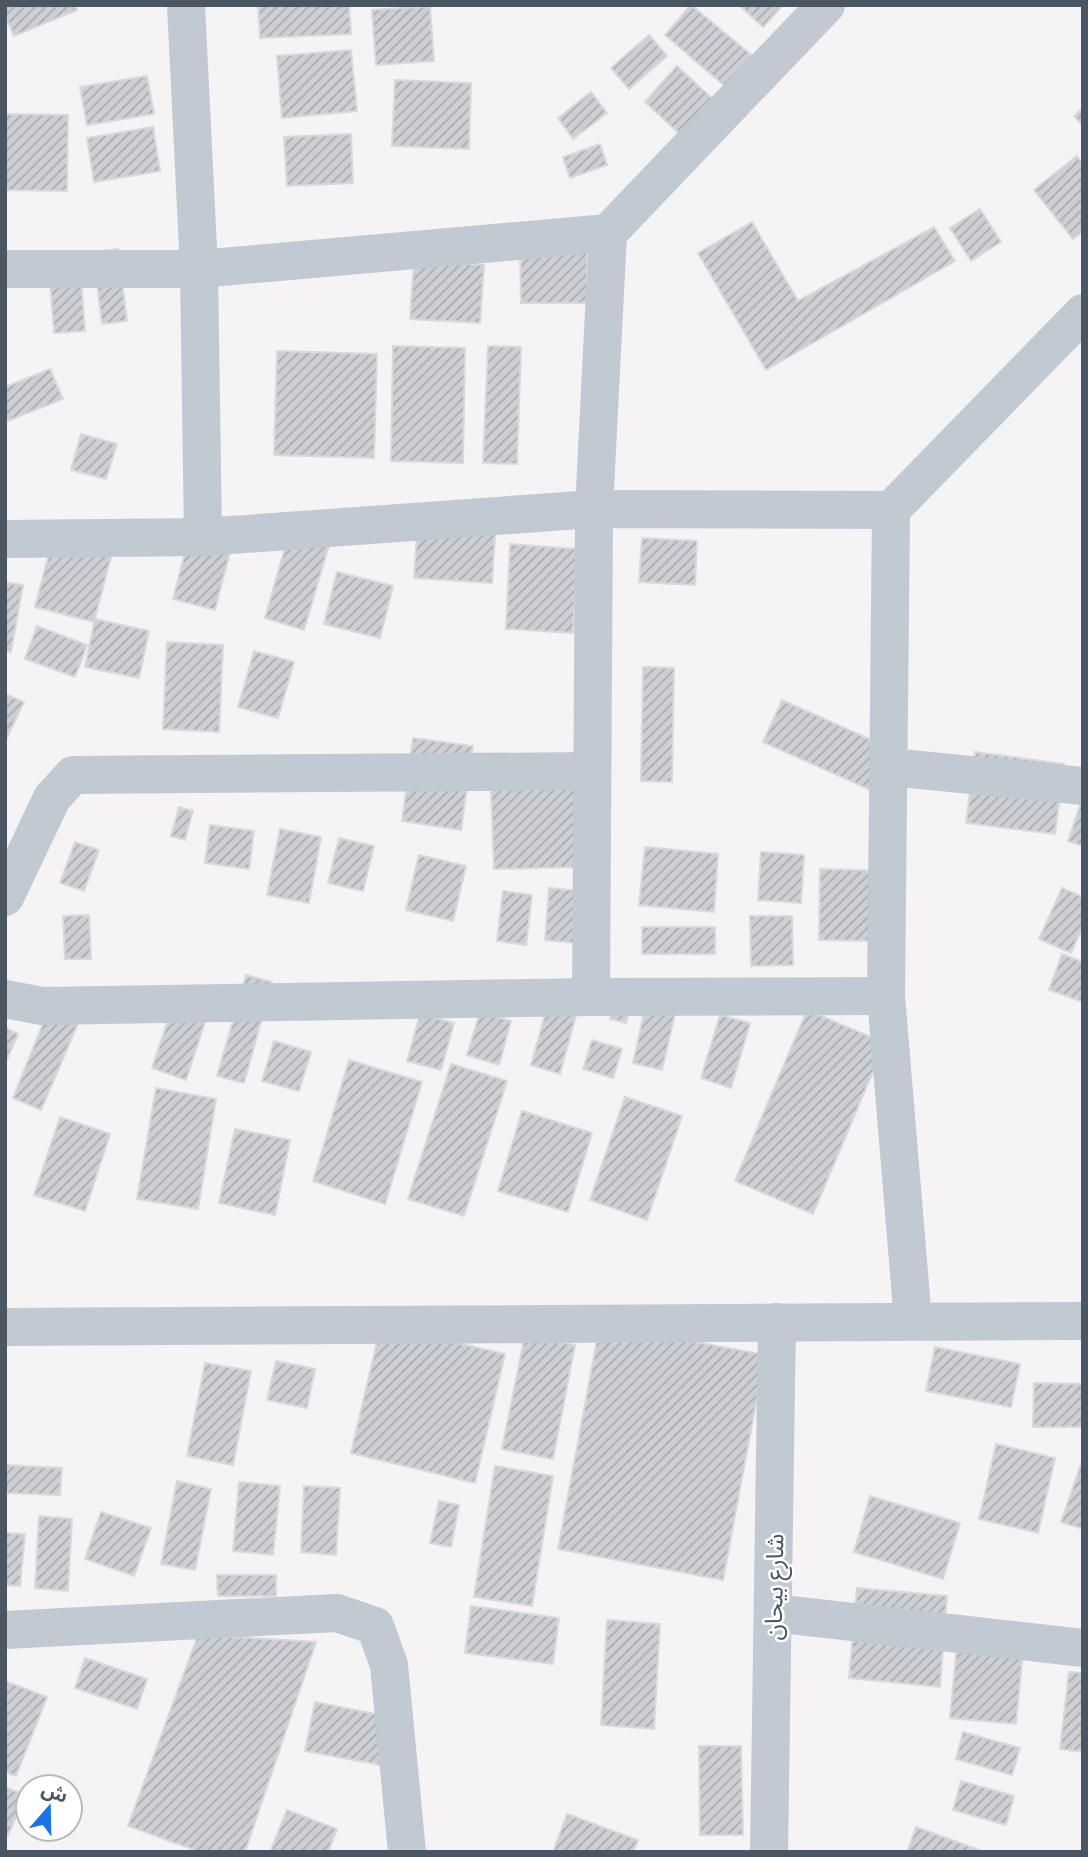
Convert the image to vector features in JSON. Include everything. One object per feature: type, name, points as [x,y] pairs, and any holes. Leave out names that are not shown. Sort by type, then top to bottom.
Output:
[{"type":"street","points":[[186,5],[199,269],[203,537]]},
{"type":"street","points":[[591,997],[594,509],[608,233],[826,5]]},
{"type":"street","points":[[5,269],[199,269],[608,233]]},
{"type":"street","points":[[913,1321],[886,996],[891,510],[1083,313]]},
{"type":"street","points":[[5,539],[203,537],[594,509],[891,510]]},
{"type":"street","points":[[890,766],[1083,786]]},
{"type":"street","points":[[5,897],[52,799],[73,775],[592,771]]},
{"type":"street","points":[[5,999],[42,1006],[591,997],[886,996]]},
{"type":"street","points":[[5,1326],[1083,1321]]},
{"type":"street","name":"شارع بيحان","points":[[769,1852],[777,1322]]},
{"type":"street","points":[[5,1630],[337,1613],[375,1626],[389,1665],[407,1852]]},
{"type":"street","points":[[773,1613],[1083,1648]]},
{"type":"building","points":[[5,5],[75,5],[77,10],[14,36],[5,15]]},
{"type":"building","points":[[258,5],[349,5],[351,34],[260,38]]},
{"type":"building","points":[[691,5],[760,62],[733,93],[665,35]]},
{"type":"building","points":[[739,5],[783,5],[763,27]]},
{"type":"building","points":[[430,6],[434,61],[376,65],[372,10]]},
{"type":"building","points":[[649,35],[667,56],[629,89],[611,68]]},
{"type":"building","points":[[351,50],[357,111],[282,118],[277,56]]},
{"type":"building","points":[[677,66],[714,100],[682,136],[645,102]]},
{"type":"building","points":[[147,76],[154,114],[87,125],[80,87]]},
{"type":"building","points":[[395,80],[471,83],[469,149],[392,146]]},
{"type":"building","points":[[591,92],[607,113],[573,139],[558,118]]},
{"type":"building","points":[[1083,108],[1083,126],[1074,116]]},
{"type":"building","points":[[5,114],[68,115],[67,191],[5,190]]},
{"type":"building","points":[[153,127],[160,171],[94,182],[87,138]]},
{"type":"building","points":[[351,134],[353,183],[287,186],[284,137]]},
{"type":"building","points":[[600,144],[607,165],[570,178],[563,157]]},
{"type":"building","points":[[1077,156],[1083,164],[1083,231],[1073,239],[1034,190]]},
{"type":"building","points":[[980,209],[1001,242],[971,261],[950,228]]},
{"type":"building","points":[[752,222],[798,301],[934,227],[955,261],[766,370],[698,253]]},
{"type":"building","points":[[520,244],[587,244],[587,303],[521,303]]},
{"type":"building","points":[[118,249],[127,321],[102,324],[93,252]]},
{"type":"building","points":[[414,261],[484,265],[480,323],[410,319]]},
{"type":"building","points":[[81,279],[85,331],[54,333],[50,281]]},
{"type":"building","points":[[393,346],[465,348],[463,463],[391,461]]},
{"type":"building","points":[[488,346],[521,347],[517,464],[483,463]]},
{"type":"building","points":[[277,351],[377,354],[374,458],[274,455]]},
{"type":"building","points":[[50,369],[63,399],[5,422],[5,387]]},
{"type":"building","points":[[81,434],[117,444],[106,479],[71,470]]},
{"type":"building","points":[[418,518],[496,522],[492,583],[414,578]]},
{"type":"building","points":[[290,530],[330,542],[304,630],[265,618]]},
{"type":"building","points":[[53,538],[112,553],[94,622],[35,607]]},
{"type":"building","points":[[642,538],[697,541],[695,585],[639,582]]},
{"type":"building","points":[[188,541],[230,552],[215,610],[173,599]]},
{"type":"building","points":[[510,544],[577,549],[573,633],[506,629]]},
{"type":"building","points":[[337,572],[393,586],[380,638],[324,624]]},
{"type":"building","points":[[5,582],[23,585],[11,652],[5,651]]},
{"type":"building","points":[[95,619],[149,631],[139,678],[85,667]]},
{"type":"building","points":[[37,626],[87,645],[75,677],[25,659]]},
{"type":"building","points":[[167,642],[223,645],[219,732],[163,729]]},
{"type":"building","points":[[254,651],[294,662],[278,718],[238,707]]},
{"type":"building","points":[[643,667],[674,668],[672,782],[641,781]]},
{"type":"building","points":[[5,694],[24,702],[5,742]]},
{"type":"building","points":[[782,700],[903,754],[884,796],[763,742]]},
{"type":"building","points":[[413,738],[473,746],[461,830],[402,821]]},
{"type":"building","points":[[975,752],[1064,764],[1055,834],[966,823]]},
{"type":"building","points":[[574,761],[578,867],[494,869],[490,764]]},
{"type":"building","points":[[1083,797],[1083,846],[1068,841]]},
{"type":"building","points":[[179,807],[193,811],[185,840],[171,836]]},
{"type":"building","points":[[210,825],[254,831],[249,869],[205,863]]},
{"type":"building","points":[[280,829],[321,837],[309,903],[267,895]]},
{"type":"building","points":[[339,838],[374,846],[363,891],[328,883]]},
{"type":"building","points":[[75,842],[99,850],[84,891],[60,883]]},
{"type":"building","points":[[645,847],[718,854],[714,912],[639,905]]},
{"type":"building","points":[[761,852],[804,855],[801,903],[758,900]]},
{"type":"building","points":[[419,855],[466,866],[453,921],[406,910]]},
{"type":"building","points":[[820,869],[882,871],[881,941],[819,940]]},
{"type":"building","points":[[549,888],[580,891],[576,943],[545,940]]},
{"type":"building","points":[[1062,888],[1083,897],[1083,926],[1071,953],[1039,939]]},
{"type":"building","points":[[503,891],[532,895],[526,945],[497,941]]},
{"type":"building","points":[[89,915],[91,959],[65,959],[63,916]]},
{"type":"building","points":[[750,916],[792,916],[793,965],[751,966]]},
{"type":"building","points":[[642,927],[715,927],[715,954],[642,954]]},
{"type":"building","points":[[1062,954],[1083,962],[1083,1002],[1049,990]]},
{"type":"building","points":[[246,975],[272,982],[244,1083],[217,1076]]},
{"type":"building","points":[[619,987],[635,992],[626,1023],[610,1019]]},
{"type":"building","points":[[552,989],[581,997],[560,1074],[531,1065]]},
{"type":"building","points":[[649,990],[679,997],[662,1070],[633,1063]]},
{"type":"building","points":[[50,1006],[80,1019],[41,1110],[13,1098]]},
{"type":"building","points":[[172,1008],[206,1019],[186,1080],[152,1068]]},
{"type":"building","points":[[807,1010],[885,1043],[813,1214],[735,1181]]},
{"type":"building","points":[[480,1012],[511,1021],[499,1065],[467,1055]]},
{"type":"building","points":[[420,1014],[454,1023],[441,1070],[407,1061]]},
{"type":"building","points":[[720,1015],[750,1023],[731,1088],[701,1078]]},
{"type":"building","points":[[5,1028],[18,1034],[5,1064]]},
{"type":"building","points":[[592,1040],[622,1049],[613,1078],[583,1069]]},
{"type":"building","points":[[274,1041],[311,1052],[299,1091],[262,1081]]},
{"type":"building","points":[[349,1060],[422,1082],[385,1204],[313,1181]]},
{"type":"building","points":[[451,1064],[507,1081],[464,1216],[408,1199]]},
{"type":"building","points":[[156,1088],[216,1099],[198,1209],[137,1199]]},
{"type":"building","points":[[625,1097],[682,1116],[647,1220],[590,1200]]},
{"type":"building","points":[[522,1111],[592,1133],[568,1212],[498,1191]]},
{"type":"building","points":[[60,1117],[110,1134],[85,1211],[34,1195]]},
{"type":"building","points":[[235,1129],[290,1140],[275,1215],[219,1203]]},
{"type":"building","points":[[600,1324],[765,1355],[723,1580],[558,1549]]},
{"type":"building","points":[[381,1325],[505,1354],[475,1483],[351,1453]]},
{"type":"building","points":[[525,1335],[575,1345],[553,1459],[502,1449]]},
{"type":"building","points":[[935,1347],[1020,1364],[1011,1407],[926,1391]]},
{"type":"building","points":[[276,1361],[315,1369],[307,1408],[267,1400]]},
{"type":"building","points":[[205,1363],[251,1371],[233,1465],[187,1456]]},
{"type":"building","points":[[1034,1383],[1083,1384],[1083,1427],[1033,1427]]},
{"type":"building","points":[[996,1444],[1055,1458],[1038,1533],[979,1519]]},
{"type":"building","points":[[1083,1458],[1083,1529],[1061,1522]]},
{"type":"building","points":[[5,1465],[62,1468],[60,1495],[5,1493]]},
{"type":"building","points":[[495,1466],[553,1476],[532,1606],[474,1597]]},
{"type":"building","points":[[177,1481],[211,1489],[195,1570],[161,1564]]},
{"type":"building","points":[[239,1482],[280,1486],[273,1555],[233,1551]]},
{"type":"building","points":[[304,1486],[340,1488],[336,1555],[301,1552]]},
{"type":"building","points":[[870,1496],[960,1523],[943,1579],[854,1552]]},
{"type":"building","points":[[439,1501],[459,1505],[451,1547],[430,1543]]},
{"type":"building","points":[[101,1512],[151,1528],[134,1576],[85,1559]]},
{"type":"building","points":[[39,1516],[72,1519],[68,1591],[35,1588]]},
{"type":"building","points":[[5,1533],[25,1534],[20,1586],[5,1585]]},
{"type":"building","points":[[217,1575],[276,1575],[276,1596],[218,1596]]},
{"type":"building","points":[[857,1588],[947,1596],[940,1687],[849,1678]]},
{"type":"building","points":[[471,1606],[559,1618],[553,1664],[465,1653]]},
{"type":"building","points":[[607,1620],[660,1624],[654,1729],[601,1725]]},
{"type":"building","points":[[959,1624],[1025,1631],[1016,1724],[950,1718]]},
{"type":"building","points":[[198,1635],[316,1642],[245,1852],[200,1852],[128,1826]]},
{"type":"building","points":[[85,1658],[147,1679],[137,1709],[75,1688]]},
{"type":"building","points":[[1069,1672],[1083,1673],[1083,1752],[1060,1749]]},
{"type":"building","points":[[5,1681],[47,1697],[17,1773],[14,1775],[5,1772]]},
{"type":"building","points":[[315,1702],[406,1720],[397,1768],[305,1751]]},
{"type":"building","points":[[963,1732],[1020,1748],[1012,1775],[956,1759]]},
{"type":"building","points":[[699,1746],[741,1746],[743,1835],[700,1835]]},
{"type":"building","points":[[961,1781],[1014,1796],[1006,1825],[953,1810]]},
{"type":"building","points":[[5,1787],[14,1791],[14,1822],[8,1836],[5,1835]]},
{"type":"building","points":[[287,1810],[337,1829],[328,1852],[270,1852]]},
{"type":"building","points":[[567,1814],[638,1840],[633,1852],[553,1852]]},
{"type":"building","points":[[916,1827],[982,1851],[982,1852],[907,1852]]}]
